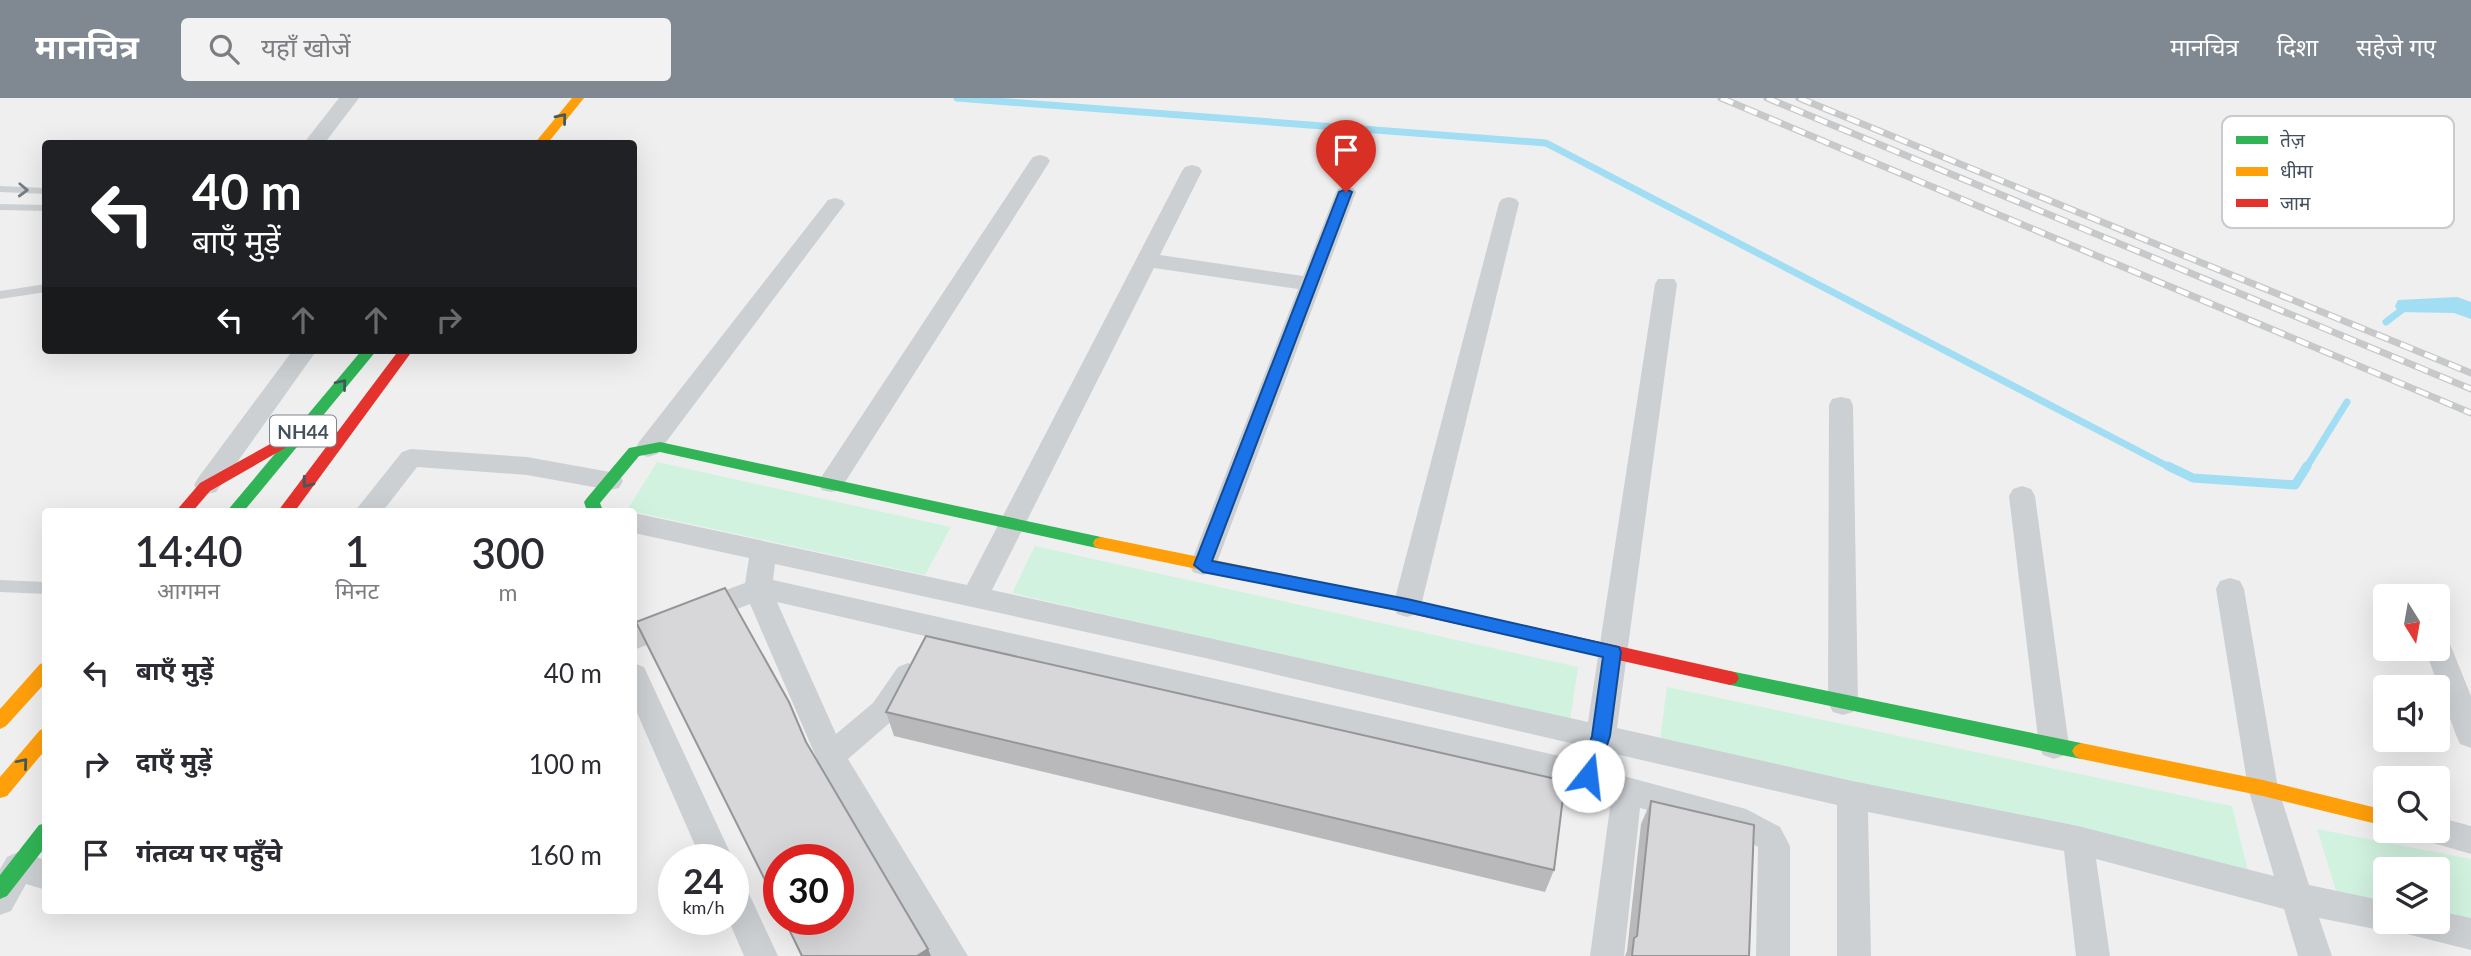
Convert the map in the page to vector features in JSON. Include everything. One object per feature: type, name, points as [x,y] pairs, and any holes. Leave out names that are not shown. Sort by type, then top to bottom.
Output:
[{"type":"main road","points":[[543,140],[578,98]]},
{"type":"main road","name":"NH44","points":[[238,508],[367,354]]},
{"type":"main road","name":"NH44","points":[[288,508],[403,354]]},
{"type":"main road","points":[[187,508],[205,487],[302,432]]},
{"type":"main road","points":[[594,508],[592,502],[634,452],[660,447],[1012,525],[1407,606],[1843,703],[2263,788],[2373,815]]},
{"type":"main road","points":[[0,721],[42,674]]},
{"type":"main road","points":[[0,790],[42,740]]},
{"type":"main road","points":[[21,877],[42,838]]},
{"type":"street","points":[[316,140],[349,98]]},
{"type":"street","points":[[831,483],[1040,161]]},
{"type":"street","points":[[974,598],[1192,171]]},
{"type":"street","points":[[1203,565],[1346,192]]},
{"type":"street","points":[[1407,606],[1509,203]]},
{"type":"street","points":[[648,448],[835,204]]},
{"type":"street","points":[[1147,260],[1310,284]]},
{"type":"street","points":[[1588,776],[1601,736],[1665,284]]},
{"type":"street","points":[[205,487],[302,354]]},
{"type":"street","points":[[1841,405],[1843,703]]},
{"type":"street","points":[[370,508],[411,458],[527,466],[610,481]]},
{"type":"street","points":[[2022,496],[2054,746]]},
{"type":"street","points":[[637,524],[1601,736],[1852,795],[2078,840],[2299,898],[2373,913]]},
{"type":"street","points":[[764,551],[758,590],[830,755],[939,941],[951,956]]},
{"type":"street","points":[[2230,589],[2263,788],[2315,956]]},
{"type":"street","points":[[637,637],[758,590],[771,590],[1588,776],[1594,782],[1745,824],[1769,837],[1774,846],[1773,956]]},
{"type":"street","points":[[830,755],[871,727],[884,713],[934,628]]},
{"type":"street","points":[[2444,662],[2471,736]]},
{"type":"street","points":[[637,682],[710,844]]},
{"type":"street","points":[[1607,956],[1627,791]]},
{"type":"street","points":[[1852,795],[1854,956]]},
{"type":"street","points":[[2450,834],[2471,840]]},
{"type":"street","points":[[2078,840],[2093,956]]},
{"type":"street","points":[[0,900],[21,877]]},
{"type":"street","points":[[749,929],[761,956]]},
{"type":"street","points":[[2450,930],[2471,934]]},
{"type":"lane","points":[[0,189],[42,191]]},
{"type":"lane","points":[[0,207],[42,208]]},
{"type":"lane","points":[[0,295],[42,289]]},
{"type":"lane","points":[[0,586],[42,588]]},
{"type":"green space","points":[[657,462],[951,527],[925,575],[637,512],[637,508],[628,508]]},
{"type":"green space","points":[[1035,546],[1578,667],[1570,721],[1012,593]]},
{"type":"green space","points":[[1667,687],[2232,806],[2250,879],[1660,740]]},
{"type":"green space","points":[[2317,829],[2373,840],[2373,843],[2389,843],[2471,859],[2471,923],[2450,919],[2450,857],[2373,857],[2373,902],[2337,894]]},
{"type":"building","points":[[725,588],[789,702],[806,742],[928,949],[917,956],[802,956],[792,935],[854,935],[854,844],[763,844],[763,876],[637,622]]},
{"type":"building","points":[[926,636],[1565,781],[1554,870],[886,712]]},
{"type":"building","points":[[1651,801],[1754,825],[1749,956],[1632,956],[1634,938],[1637,936]]},
{"type":"waterway","points":[[957,98],[1546,143],[2171,468]]},
{"type":"waterway","points":[[2407,306],[2457,305],[2471,311]]},
{"type":"waterway","points":[[2386,322],[2407,306]]},
{"type":"waterway","points":[[2306,468],[2347,402]]},
{"type":"waterway","points":[[2168,466],[2193,478],[2295,485],[2307,466]]},
{"type":"railway","points":[[1721,98],[2471,413]]},
{"type":"railway","points":[[1767,98],[2471,389]]},
{"type":"railway","points":[[1799,98],[2471,373]]},
{"type":"traffic: fast","points":[[238,508],[367,354]]},
{"type":"traffic: fast","points":[[594,508],[592,502],[634,452],[660,447],[1101,543]]},
{"type":"traffic: fast","points":[[1730,678],[2081,751]]},
{"type":"traffic: fast","points":[[0,890],[42,836]]},
{"type":"traffic: slow","points":[[543,140],[578,98]]},
{"type":"traffic: slow","points":[[1101,543],[1416,608]]},
{"type":"traffic: slow","points":[[0,721],[42,674]]},
{"type":"traffic: slow","points":[[0,790],[42,740]]},
{"type":"traffic: slow","points":[[2081,751],[2263,788],[2373,815]]},
{"type":"traffic: jam","points":[[288,508],[403,354]]},
{"type":"traffic: jam","points":[[187,508],[205,487],[301,432]]},
{"type":"traffic: jam","points":[[1416,608],[1730,678]]},
{"type":"route","points":[[1346,192],[1203,565],[1407,606],[1613,652],[1601,736],[1588,776]]}]
